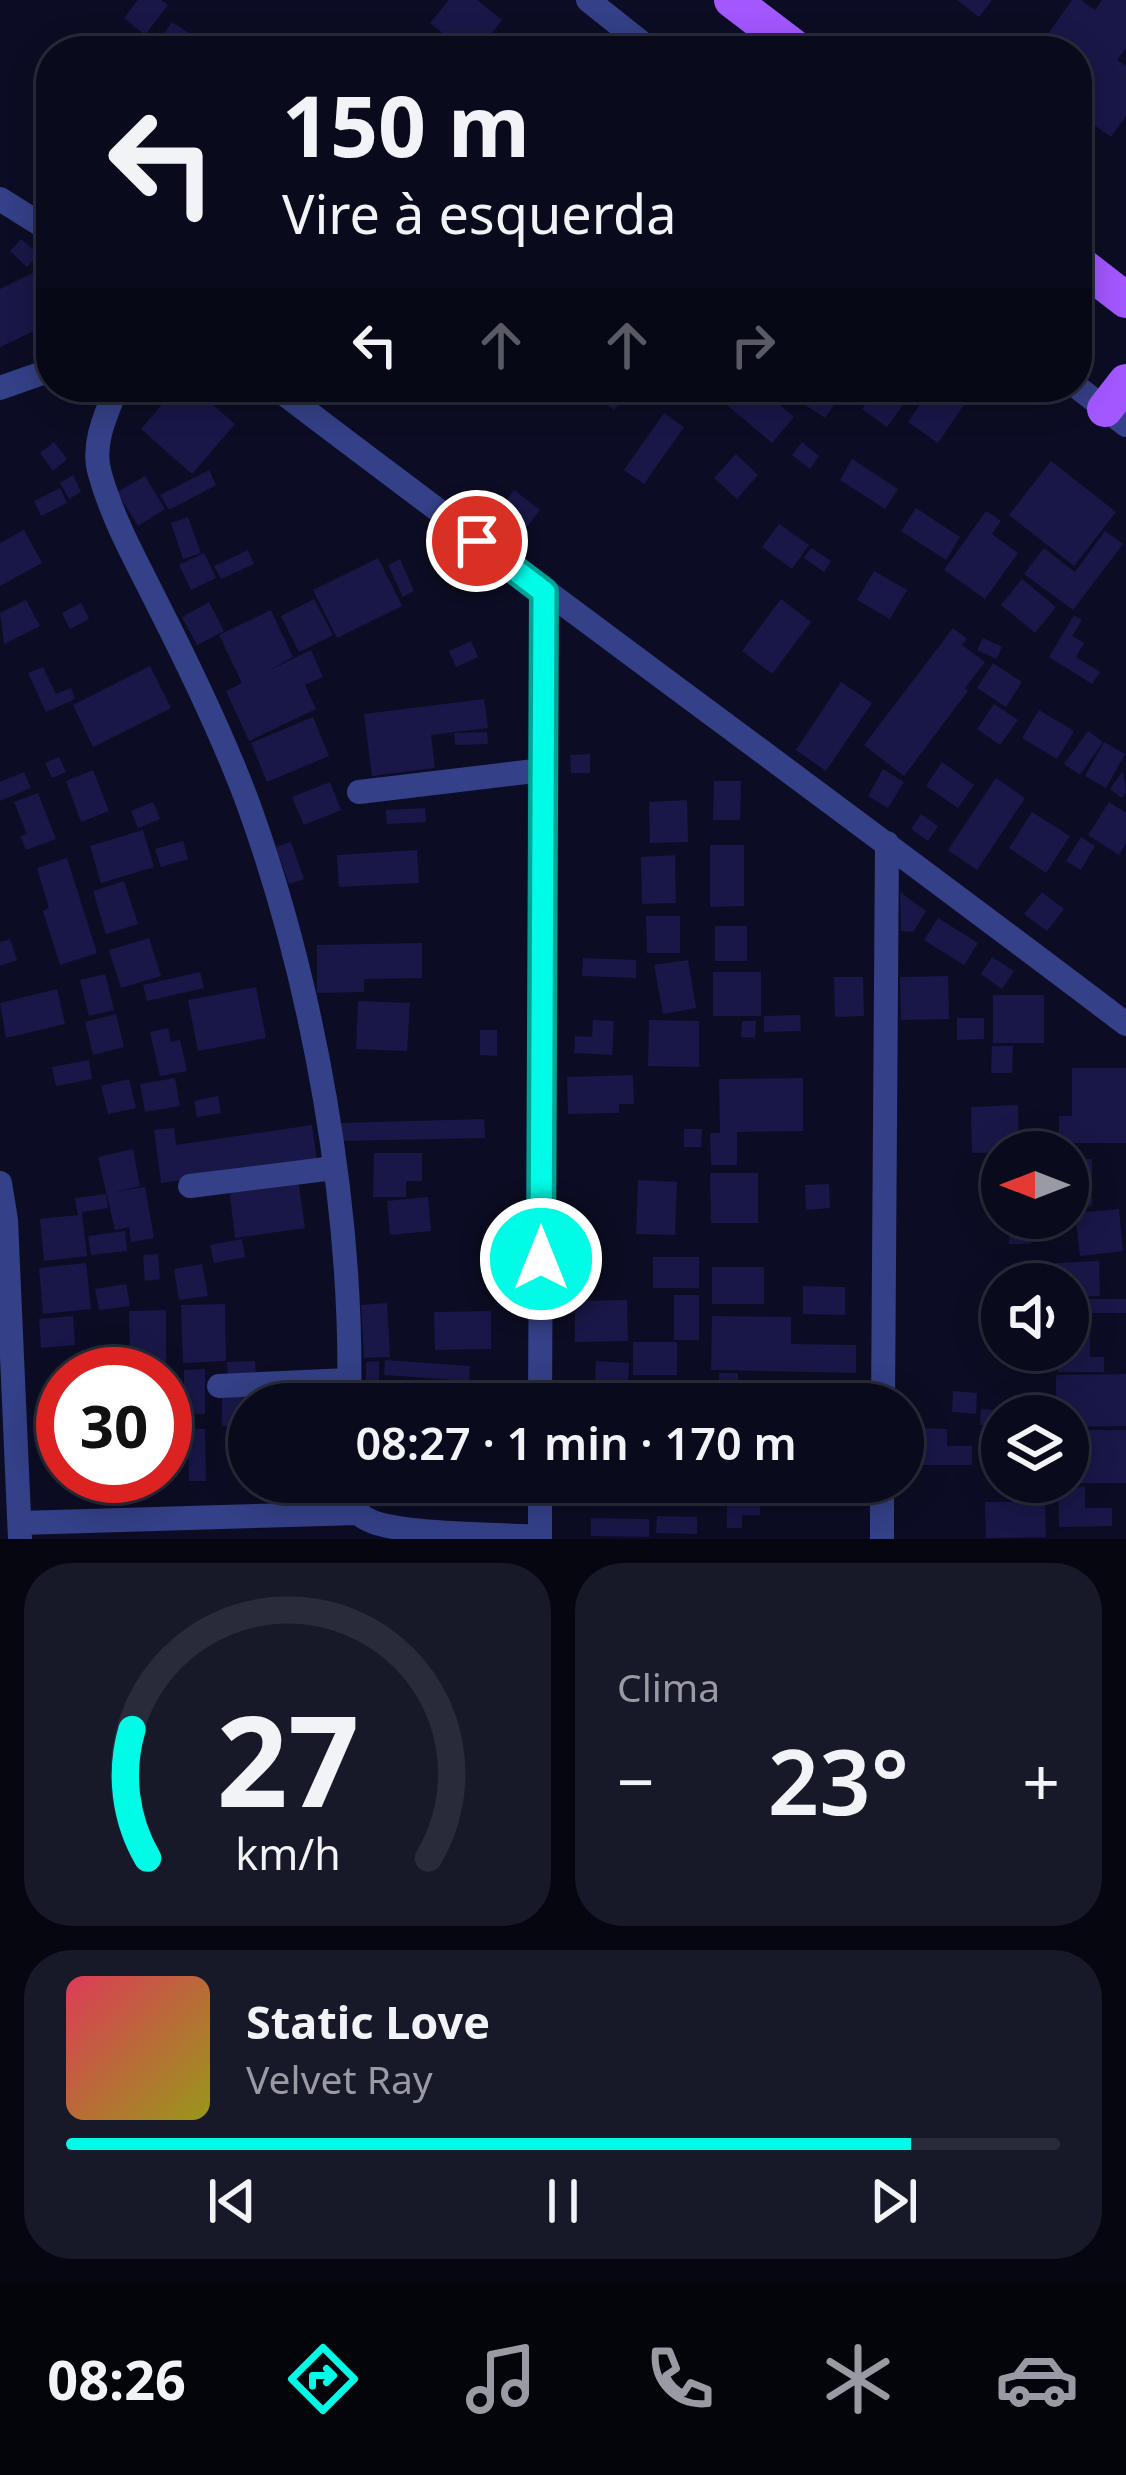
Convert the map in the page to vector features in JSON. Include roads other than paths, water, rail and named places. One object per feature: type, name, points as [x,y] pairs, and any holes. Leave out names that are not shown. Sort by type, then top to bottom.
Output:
[{"type":"main road","points":[[732,0],[779,36]]},
{"type":"main road","points":[[1092,274],[1126,300]]},
{"type":"street","points":[[588,0],[633,36]]},
{"type":"street","points":[[0,199],[36,222]]},
{"type":"street","points":[[0,388],[36,375]]},
{"type":"street","points":[[111,402],[100,428],[98,468],[115,518],[195,678],[248,806],[311,1027],[334,1168],[348,1383]]},
{"type":"street","points":[[295,402],[1126,1024]]},
{"type":"street","points":[[541,1383],[544,592]]},
{"type":"street","points":[[359,792],[543,770]]},
{"type":"street","points":[[883,1383],[887,842]]},
{"type":"street","points":[[190,1186],[334,1168]]},
{"type":"street","points":[[0,1183],[7,1220],[10,1535],[358,1513]]},
{"type":"street","points":[[219,1386],[228,1386]]},
{"type":"street","points":[[354,1503],[358,1513],[373,1523],[540,1538],[540,1503]]},
{"type":"street","points":[[882,1503],[882,1539]]}]
